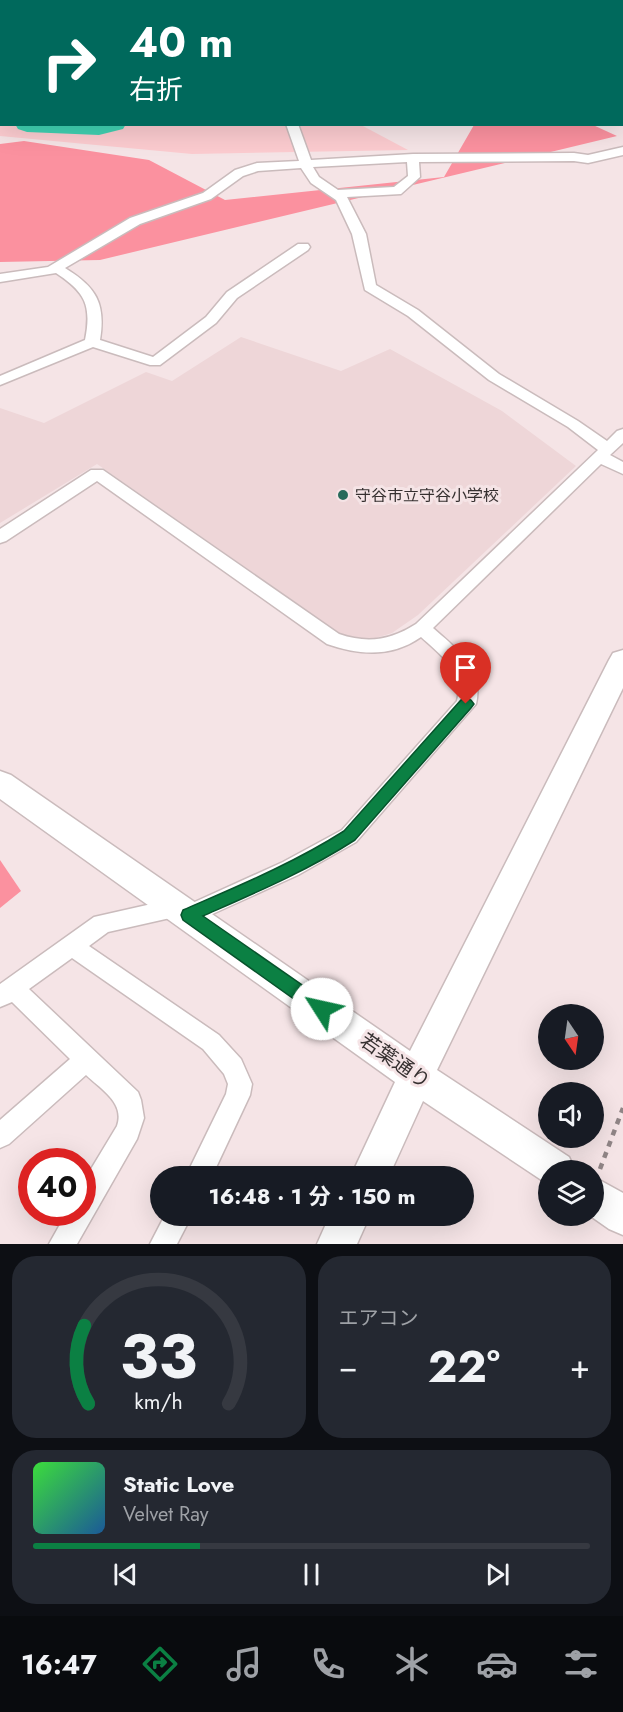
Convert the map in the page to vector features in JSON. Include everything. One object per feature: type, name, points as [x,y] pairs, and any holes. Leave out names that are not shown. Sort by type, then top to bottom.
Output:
[{"type":"street","points":[[293,126],[315,180],[341,198],[359,234],[370,287],[413,313],[494,377],[573,424],[623,469]]},
{"type":"street","points":[[53,268],[135,222],[207,196],[239,173],[264,166],[413,158],[574,157],[588,159],[623,151]]},
{"type":"street","points":[[335,194],[397,191],[414,177],[413,158]]},
{"type":"street","points":[[0,381],[92,342],[155,362],[212,320],[232,295],[303,247]]},
{"type":"street","points":[[0,278],[58,268],[93,298],[97,320],[92,342]]},
{"type":"street","points":[[0,537],[97,474],[333,639],[351,646],[380,648],[396,644],[422,628],[623,434]]},
{"type":"street","points":[[96,1187],[128,1131],[132,1119],[129,1100],[87,1059],[6,992],[102,924],[183,911],[279,875],[325,852],[349,836],[466,704],[470,694],[469,679],[462,667],[422,628]]},
{"type":"street","points":[[375,1166],[416,1076],[623,660]]},
{"type":"street","name":"若葉通り","points":[[0,783],[416,1076],[541,1160]]},
{"type":"street","points":[[72,946],[211,1042],[233,1067],[240,1084],[238,1095],[205,1166]]},
{"type":"street","points":[[0,1136],[87,1059]]},
{"type":"street","points":[[604,1192],[623,1216]]},
{"type":"street","points":[[62,1244],[73,1226]]},
{"type":"street","points":[[163,1244],[173,1226]]},
{"type":"street","points":[[336,1244],[345,1226]]},
{"type":"path","points":[[604,1163],[623,1108]]},
{"type":"shaded area","points":[[0,126],[363,126],[408,150],[192,154],[0,136]]},
{"type":"shaded area","points":[[473,126],[595,126],[617,136],[100,260],[0,262],[0,144],[24,141],[149,160],[225,200],[444,177]]},
{"type":"shaded area","name":"守谷市立守谷小学校","points":[[241,337],[341,371],[390,349],[502,411],[576,466],[418,615],[392,633],[369,640],[342,635],[97,464],[0,523],[0,408],[44,423],[146,372],[172,381]]},
{"type":"shaded area","points":[[0,860],[21,891],[0,908]]},
{"type":"waterway","points":[[75,126],[104,126]]},
{"type":"place","name":"守谷市立守谷小学校","points":[[343,495]]},
{"type":"route","points":[[322,1009],[189,915],[279,875],[325,852],[349,836],[466,704]]}]
